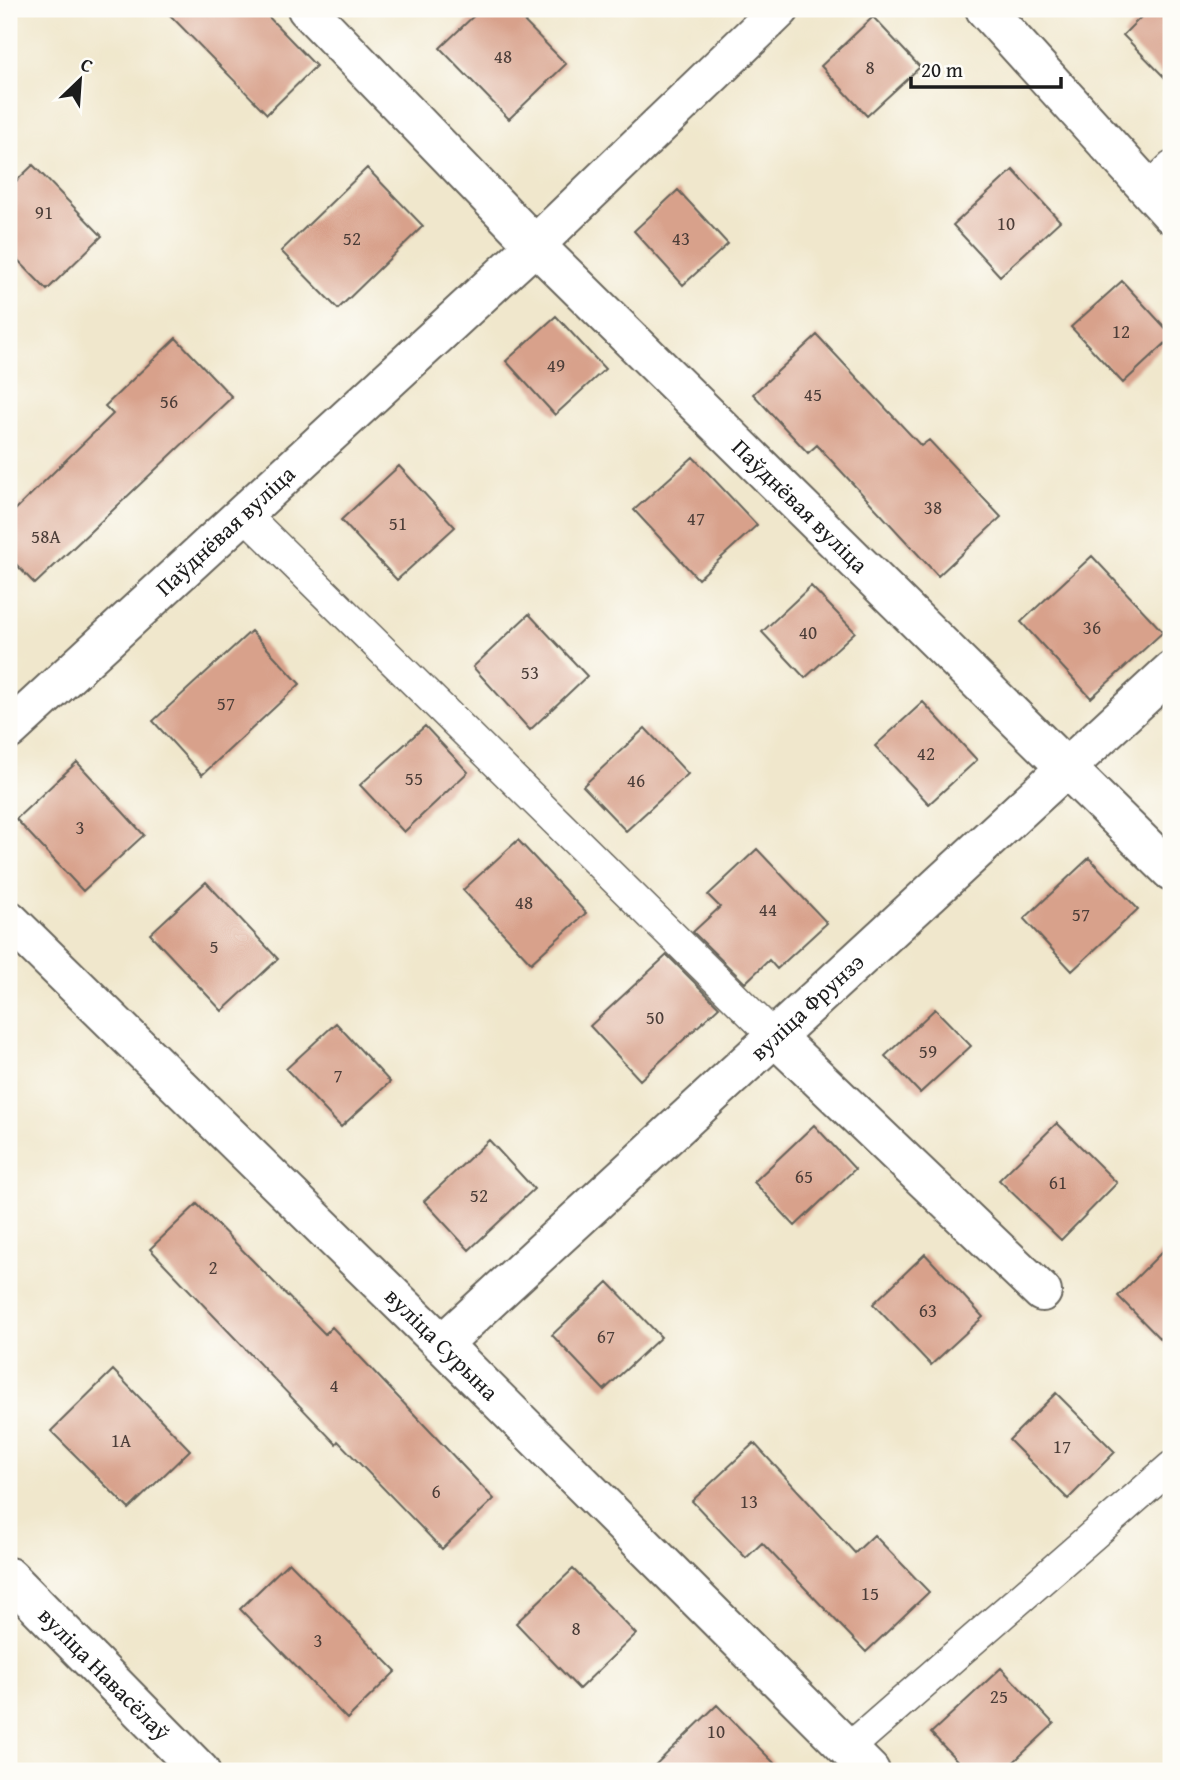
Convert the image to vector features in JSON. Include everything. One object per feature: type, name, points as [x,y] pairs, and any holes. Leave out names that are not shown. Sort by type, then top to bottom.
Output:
[{"type":"street","name":"Паўднёвая вуліца","points":[[307,9],[535,245],[1171,871]]},
{"type":"street","name":"Паўднёвая вуліца","points":[[9,730],[535,245],[780,9]]},
{"type":"street","points":[[985,9],[1164,190]]},
{"type":"street","name":"вуліца Фрунзэ","points":[[442,1344],[1171,671]]},
{"type":"street","name":"вуліца Сурына","points":[[9,920],[442,1344],[859,1760]]},
{"type":"street","points":[[775,1037],[1042,1292]]},
{"type":"street","name":"вуліца Навасёлаў","points":[[9,1577],[201,1771]]},
{"type":"lane","points":[[245,515],[775,1037]]},
{"type":"lane","points":[[859,1760],[1171,1467]]},
{"type":"building","points":[[164,9],[261,9],[316,66],[267,114]]},
{"type":"building","points":[[481,9],[512,9],[566,64],[509,119],[440,48]]},
{"type":"building","points":[[1149,9],[1171,9],[1171,84],[1123,35]]},
{"type":"building","points":[[873,17],[920,67],[867,116],[821,66]]},
{"type":"building","points":[[33,165],[102,236],[47,290],[9,251],[9,188]]},
{"type":"building","points":[[367,168],[423,226],[338,309],[281,251]]},
{"type":"building","points":[[1013,170],[1060,221],[1000,276],[953,225]]},
{"type":"building","points":[[678,190],[728,244],[683,285],[634,231]]},
{"type":"building","points":[[1122,281],[1171,334],[1171,338],[1123,383],[1071,327]]},
{"type":"building","points":[[556,316],[605,369],[555,415],[506,361]]},
{"type":"building","points":[[817,335],[921,446],[929,440],[1001,517],[938,576],[817,445],[808,453],[753,394]]},
{"type":"building","points":[[176,338],[232,397],[35,584],[9,557],[9,516],[113,414],[105,406]]},
{"type":"building","points":[[693,457],[757,525],[698,579],[634,510]]},
{"type":"building","points":[[399,466],[455,527],[397,580],[341,520]]},
{"type":"building","points":[[1092,556],[1163,632],[1091,698],[1021,622]]},
{"type":"building","points":[[811,586],[855,632],[805,678],[762,632]]},
{"type":"building","points":[[529,614],[587,676],[530,730],[473,667]]},
{"type":"building","points":[[251,631],[300,684],[202,775],[153,721]]},
{"type":"building","points":[[923,702],[977,760],[929,804],[875,746]]},
{"type":"building","points":[[425,726],[468,772],[404,832],[360,785]]},
{"type":"building","points":[[645,728],[688,774],[626,831],[583,786]]},
{"type":"building","points":[[77,762],[144,835],[83,891],[16,819]]},
{"type":"building","points":[[518,840],[586,913],[531,963],[463,890]]},
{"type":"building","points":[[757,849],[827,923],[777,969],[769,960],[745,983],[693,932],[720,907],[708,895]]},
{"type":"building","points":[[1089,858],[1138,909],[1072,971],[1024,919]]},
{"type":"building","points":[[206,882],[278,959],[222,1011],[150,934]]},
{"type":"building","points":[[667,955],[719,1007],[640,1080],[590,1026]]},
{"type":"building","points":[[935,1009],[971,1046],[920,1093],[885,1056]]},
{"type":"building","points":[[336,1023],[390,1082],[341,1127],[286,1069]]},
{"type":"building","points":[[1057,1123],[1117,1183],[1061,1240],[999,1180]]},
{"type":"building","points":[[814,1125],[855,1169],[795,1226],[754,1182]]},
{"type":"building","points":[[489,1140],[534,1189],[469,1250],[424,1201]]},
{"type":"building","points":[[197,1204],[325,1334],[332,1327],[494,1499],[442,1549],[338,1441],[336,1444],[150,1249]]},
{"type":"building","points":[[1171,1243],[1171,1350],[1118,1296]]},
{"type":"building","points":[[925,1254],[983,1317],[931,1365],[873,1304]]},
{"type":"building","points":[[608,1282],[661,1337],[604,1390],[552,1335]]},
{"type":"building","points":[[113,1370],[190,1450],[129,1509],[51,1431]]},
{"type":"building","points":[[1056,1393],[1115,1452],[1068,1499],[1009,1440]]},
{"type":"building","points":[[754,1443],[855,1553],[874,1535],[929,1592],[866,1652],[762,1543],[746,1558],[692,1501]]},
{"type":"building","points":[[289,1562],[396,1671],[347,1719],[240,1609]]},
{"type":"building","points":[[573,1569],[636,1634],[579,1689],[516,1623]]},
{"type":"building","points":[[1001,1668],[1054,1724],[1004,1771],[967,1771],[931,1733]]},
{"type":"building","points":[[717,1705],[782,1771],[649,1771]]}]
